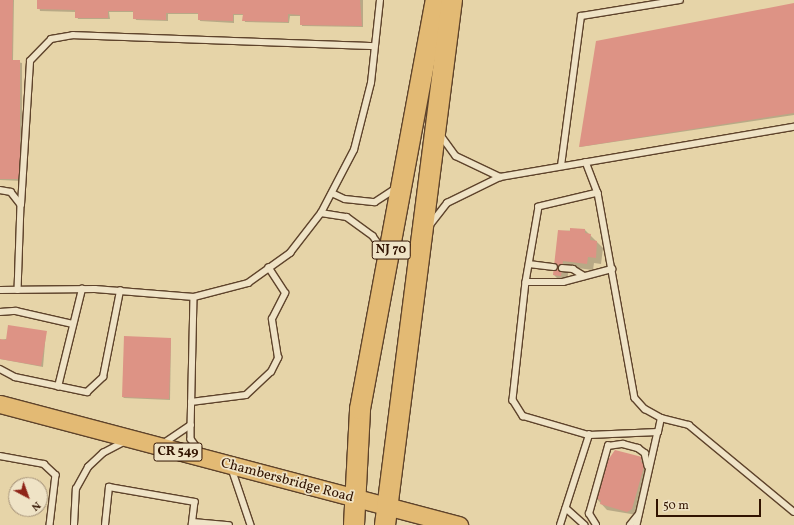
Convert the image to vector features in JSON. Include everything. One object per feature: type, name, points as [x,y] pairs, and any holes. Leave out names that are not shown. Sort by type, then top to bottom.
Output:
[{"type":"highway","name":"NJ 70","points":[[354,525],[360,409],[389,260],[436,0]]},
{"type":"highway","name":"NJ 70","points":[[386,516],[452,0]]},
{"type":"main road","name":"Chambersbridge Road","points":[[0,404],[356,500],[386,516],[459,525]]},
{"type":"lane","points":[[0,290],[82,289],[194,297],[248,283],[290,254],[321,213],[332,194],[364,119],[380,0]]},
{"type":"lane","points":[[561,166],[581,16],[680,0]]},
{"type":"lane","points":[[18,290],[21,205],[30,61],[51,39],[74,35],[374,46]]},
{"type":"lane","points":[[422,234],[447,203],[500,176],[794,127]]},
{"type":"lane","points":[[436,130],[456,156],[500,176]]},
{"type":"lane","points":[[586,162],[598,193],[635,398],[645,409],[661,418],[689,425],[794,512]]},
{"type":"lane","points":[[332,194],[344,199],[375,202],[402,184]]},
{"type":"lane","points":[[0,190],[11,192],[21,205]]},
{"type":"lane","points":[[598,193],[539,207],[526,282],[513,400],[523,416],[589,435],[658,432]]},
{"type":"lane","points":[[321,213],[347,217],[373,236],[389,260]]},
{"type":"lane","points":[[529,264],[554,267]]},
{"type":"lane","points":[[191,402],[246,395],[271,372],[278,358],[272,319],[285,293],[269,268]]},
{"type":"lane","points":[[562,268],[574,269],[584,276]]},
{"type":"lane","points":[[526,282],[563,282],[612,269]]},
{"type":"lane","points":[[58,387],[82,289]]},
{"type":"lane","points":[[0,369],[15,377],[87,392],[102,377],[120,291]]},
{"type":"lane","points":[[194,297],[191,402],[192,439],[206,460]]},
{"type":"lane","points":[[0,312],[16,311],[73,324]]},
{"type":"lane","points":[[637,525],[661,418]]},
{"type":"lane","points":[[158,447],[191,425]]},
{"type":"lane","points":[[560,525],[589,435]]},
{"type":"lane","points":[[74,525],[76,489],[88,467],[103,453],[130,439]]},
{"type":"lane","points":[[596,525],[589,514],[608,446],[623,444],[638,448],[648,461],[648,476]]},
{"type":"lane","points":[[0,456],[44,464],[56,474],[50,525]]},
{"type":"lane","points":[[232,467],[251,525]]},
{"type":"lane","points":[[105,525],[109,487],[195,502],[193,524],[229,525]]},
{"type":"lane","points":[[566,508],[585,525]]},
{"type":"lane","points":[[630,525],[640,513]]},
{"type":"building","points":[[0,0],[13,0],[12,60],[20,60],[20,179],[0,179]]},
{"type":"building","points":[[37,0],[360,0],[362,26],[300,25],[300,15],[288,14],[288,22],[242,21],[243,14],[233,14],[233,21],[198,20],[198,13],[166,13],[166,20],[133,19],[133,11],[108,11],[108,18],[75,18],[75,10],[37,9]]},
{"type":"building","points":[[794,3],[794,113],[579,147],[596,41]]},
{"type":"building","points":[[570,228],[585,229],[585,233],[591,234],[590,240],[597,241],[596,258],[588,257],[587,264],[563,261],[561,276],[553,275],[558,230],[570,231]]},
{"type":"building","points":[[8,325],[47,331],[41,366],[0,359],[0,339],[6,340]]},
{"type":"building","points":[[124,336],[171,338],[169,399],[122,397]]},
{"type":"building","points":[[615,450],[642,457],[641,462],[645,463],[632,509],[627,512],[600,504],[601,500],[594,498],[605,459],[608,460]]}]
